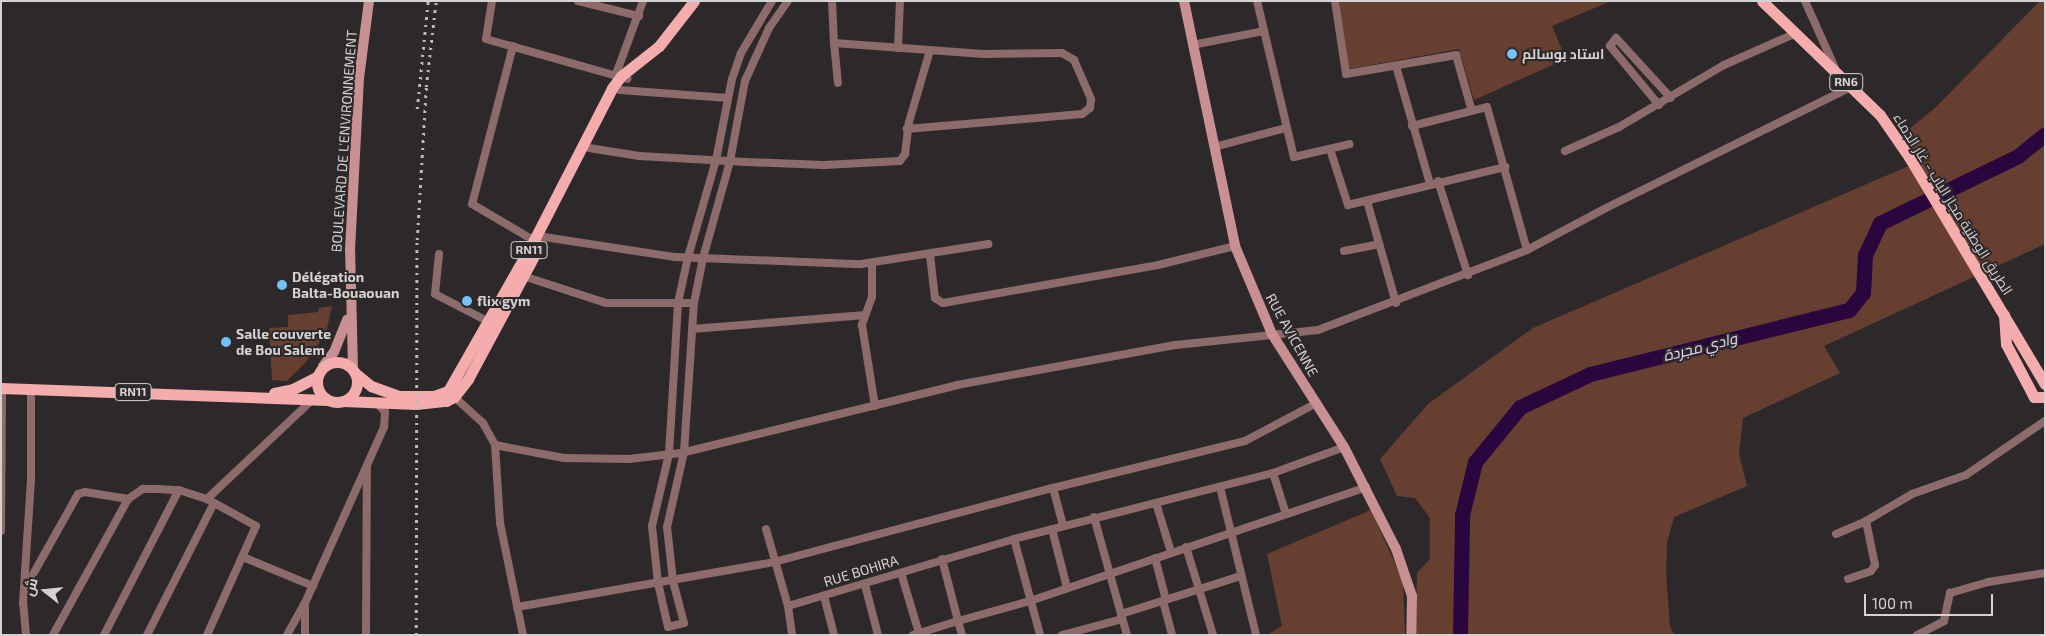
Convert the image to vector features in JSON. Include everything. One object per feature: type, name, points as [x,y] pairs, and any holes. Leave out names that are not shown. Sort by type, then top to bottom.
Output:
[{"type":"main road","name":"RN11","points":[[2,388],[264,396],[416,404],[451,394],[468,379],[523,276],[621,76],[634,67],[673,30],[694,1]]},
{"type":"main road","name":"الطريق الوطنية مجاز الباب - غار الدماء","points":[[1753,1],[1774,15]]},
{"type":"main road","name":"الطريق الوطنية مجاز الباب - غار الدماء","points":[[1762,1],[1774,15],[1880,115],[1909,157],[2045,384]]},
{"type":"main road","name":"RN11","points":[[451,394],[489,322],[539,241],[589,148],[620,90],[621,76]]},
{"type":"main road","points":[[2004,313],[2006,344],[2034,397],[2045,397]]},
{"type":"main road","points":[[327,400],[317,388],[317,377],[323,366],[338,361],[354,371],[371,386],[399,396],[451,394]]},
{"type":"main road","points":[[343,401],[354,391],[354,371]]},
{"type":"main road","name":"RN11","points":[[264,396],[293,389],[317,377]]},
{"type":"street","name":"BOULEVARD DE L'ENVIRONNEMENT","points":[[354,371],[350,312],[354,154],[368,1]]},
{"type":"street","points":[[492,1],[484,37],[621,76],[643,1]]},
{"type":"street","points":[[578,1],[639,16]]},
{"type":"street","points":[[772,1],[741,53],[728,98],[716,160],[688,257],[678,303],[669,454],[652,526],[658,583],[668,627],[684,623],[673,581],[667,527],[684,452],[694,303],[702,258],[730,161],[745,81],[769,28],[788,1]]},
{"type":"street","points":[[832,1],[838,83]]},
{"type":"street","points":[[898,48],[900,1]]},
{"type":"street","name":"RUE AVICENNE","points":[[1184,1],[1235,246],[1272,334],[1344,447],[1366,487],[1408,579],[1412,596],[1411,635]]},
{"type":"street","points":[[1257,1],[1294,157],[1350,144]]},
{"type":"street","points":[[1335,1],[1346,74],[1457,56],[1471,108]]},
{"type":"street","points":[[1805,1],[1838,74]]},
{"type":"street","points":[[1192,45],[1264,31]]},
{"type":"street","points":[[1565,151],[1659,106],[1724,65],[1794,34]]},
{"type":"street","points":[[1659,106],[1610,46],[1616,38],[1671,98]]},
{"type":"street","points":[[834,43],[930,50],[1062,53],[1074,60],[1091,99],[1090,108],[1082,114],[907,129]]},
{"type":"street","points":[[513,46],[472,204],[539,241],[702,258],[872,264],[988,244]]},
{"type":"street","points":[[589,148],[716,160],[824,165],[900,161],[904,154],[907,129],[930,50]]},
{"type":"street","points":[[1396,66],[1412,126],[1468,275]]},
{"type":"street","points":[[495,445],[564,458],[621,459],[684,452],[957,386],[1176,344],[1318,330],[1396,303],[1527,250],[1606,208],[1724,152],[1851,87]]},
{"type":"street","points":[[620,90],[728,98]]},
{"type":"street","points":[[1412,126],[1471,108],[1487,107],[1527,250]]},
{"type":"street","points":[[1214,147],[1286,128]]},
{"type":"street","points":[[1330,149],[1346,204],[1367,201],[1434,182],[1505,167]]},
{"type":"street","points":[[1367,201],[1396,303]]},
{"type":"street","points":[[1344,251],[1379,244]]},
{"type":"street","points":[[930,255],[935,298],[939,303],[1158,265],[1235,246]]},
{"type":"street","points":[[439,254],[435,294],[489,322]]},
{"type":"street","points":[[872,264],[872,297],[865,315],[863,339],[875,406]]},
{"type":"street","points":[[523,276],[606,303],[694,303]]},
{"type":"street","points":[[323,366],[334,352],[350,312]]},
{"type":"street","points":[[692,329],[865,315]]},
{"type":"street","points":[[1,531],[2,388]]},
{"type":"street","points":[[26,635],[23,603],[31,389]]},
{"type":"street","points":[[451,394],[484,423],[495,445],[500,523],[523,635]]},
{"type":"street","points":[[147,635],[211,501],[313,399]]},
{"type":"street","points":[[288,635],[313,586],[386,421],[385,412],[376,402]]},
{"type":"street","points":[[517,607],[774,562],[1053,488],[1245,440],[1315,404]]},
{"type":"street","points":[[1836,534],[1866,522],[1912,494],[1966,475],[2045,421]]},
{"type":"street","name":"RUE BOHIRA","points":[[788,606],[865,585],[942,559],[1052,528],[1273,473],[1344,447]]},
{"type":"street","points":[[366,464],[366,635]]},
{"type":"street","points":[[1273,473],[1286,514]]},
{"type":"street","points":[[1220,487],[1229,533],[1256,635]]},
{"type":"street","points":[[901,573],[918,634],[1030,601],[1366,487]]},
{"type":"street","points":[[1053,488],[1063,526]]},
{"type":"street","points":[[53,635],[128,498],[143,489],[178,490],[211,501],[254,522],[253,536],[207,635]]},
{"type":"street","points":[[104,635],[178,490]]},
{"type":"street","points":[[25,589],[78,494],[85,492],[128,498]]},
{"type":"street","points":[[1156,503],[1171,552]]},
{"type":"street","points":[[1094,517],[1127,635]]},
{"type":"street","points":[[1848,579],[1871,571],[1875,566],[1866,522]]},
{"type":"street","points":[[1052,528],[1068,588]]},
{"type":"street","points":[[766,529],[788,606],[792,635]]},
{"type":"street","points":[[1014,539],[1040,635]]},
{"type":"street","points":[[1186,548],[1213,635]]},
{"type":"street","points":[[243,557],[313,586]]},
{"type":"street","points":[[1155,558],[1172,635]]},
{"type":"street","points":[[942,559],[962,635]]},
{"type":"street","points":[[1917,635],[1944,621],[1950,593],[1988,582],[2045,574]]},
{"type":"street","points":[[1062,635],[1081,632],[1164,600],[1241,576]]},
{"type":"street","points":[[865,585],[878,635]]},
{"type":"street","points":[[824,596],[834,635]]},
{"type":"street","points":[[305,603],[305,635]]},
{"type":"shaded area","name":"استاد بوسالم","points":[[1339,1],[1611,1],[1552,26],[1566,59],[1474,100],[1459,49],[1349,69]]},
{"type":"shaded area","points":[[2040,1],[2045,1],[2045,244],[1824,346],[1840,373],[1743,418],[1739,454],[1747,486],[1674,517],[1667,543],[1666,573],[1670,626],[1674,635],[1416,635],[1417,573],[1430,559],[1430,518],[1415,498],[1397,496],[1380,459],[1428,404],[1533,328],[1918,162],[1903,134],[1936,107]]},
{"type":"shaded area","points":[[332,306],[326,333],[305,363],[287,381],[272,380],[269,328],[288,327],[288,315],[318,312],[319,308]]},
{"type":"shaded area","points":[[1371,510],[1403,581],[1405,635],[1267,635],[1282,626],[1267,554]]},
{"type":"waterway","name":"وادي مجردة","points":[[1460,635],[1462,515],[1475,462],[1520,407],[1590,374],[1849,310],[1863,293],[1865,255],[1880,223],[2018,156],[2045,134]]},
{"type":"railway","points":[[417,109],[428,1]]},
{"type":"railway","points":[[416,635],[417,240],[426,87],[436,1]]},
{"type":"place","name":"استاد بوسالم","points":[[1512,54]]},
{"type":"place","name":"Délégation Balta-Bouaouan","points":[[282,285]]},
{"type":"place","name":"flix gym","points":[[467,301]]},
{"type":"place","name":"Salle couverte de Bou Salem","points":[[226,342]]}]
